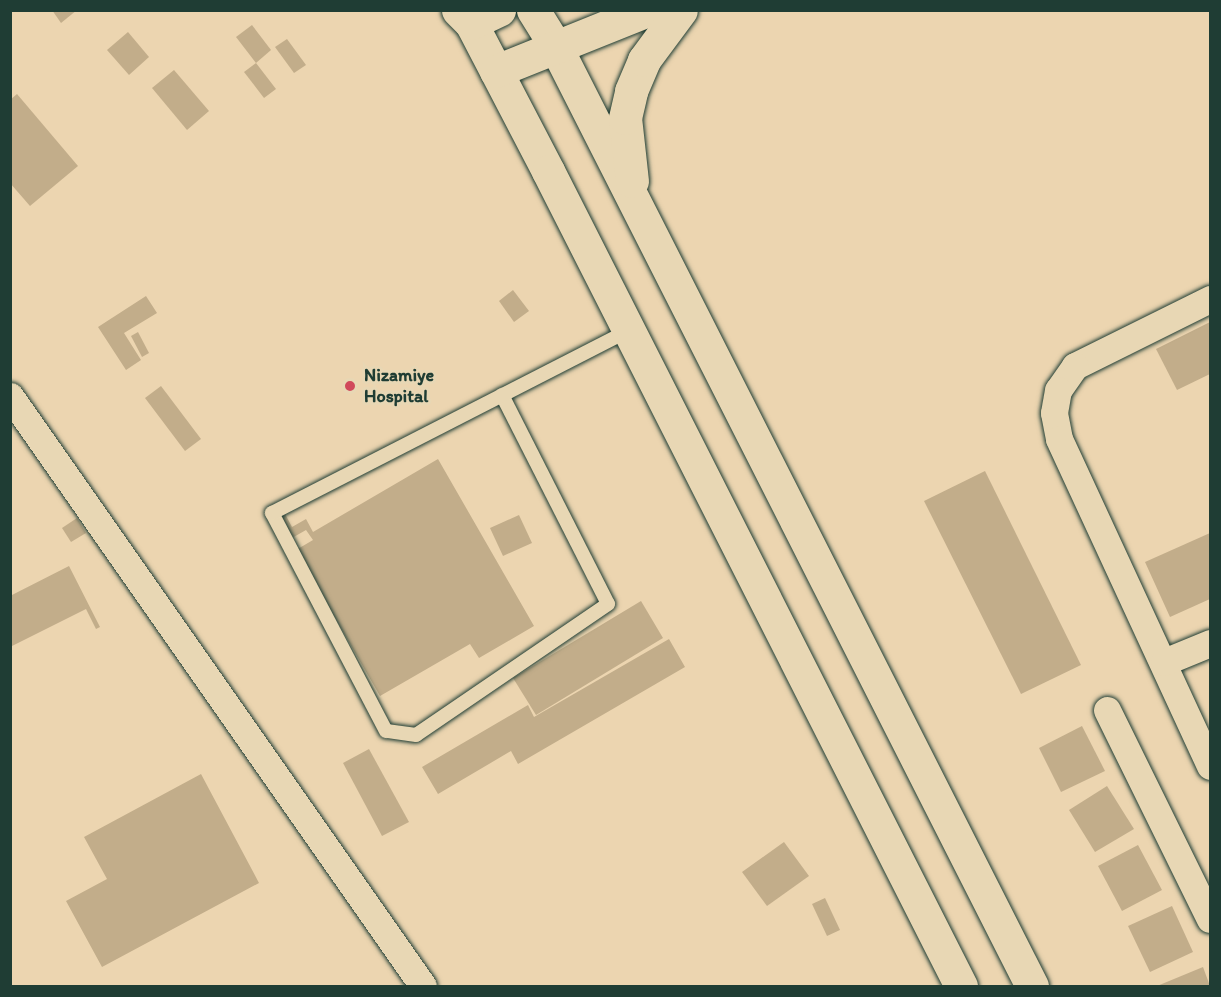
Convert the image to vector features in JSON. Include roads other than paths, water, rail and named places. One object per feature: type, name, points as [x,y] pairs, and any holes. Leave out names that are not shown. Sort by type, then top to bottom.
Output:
[{"type":"street","points":[[533,10],[556,46],[1032,987]]},
{"type":"street","points":[[496,71],[648,10]]},
{"type":"street","points":[[635,204],[625,118],[631,91],[644,60],[681,10]]},
{"type":"street","points":[[476,15],[496,71],[961,987]]},
{"type":"street","points":[[1210,299],[1075,366],[1058,390],[1054,413],[1059,439],[1164,662],[1210,766]]},
{"type":"street","points":[[10,396],[423,987]]},
{"type":"street","points":[[1164,662],[1210,643]]},
{"type":"street","points":[[1107,710],[1210,919]]},
{"type":"lane","points":[[502,395],[608,604],[416,735],[386,731],[272,513],[502,395],[629,330]]},
{"type":"place","name":"Nizamiye Hospital","points":[[350,386]]}]
